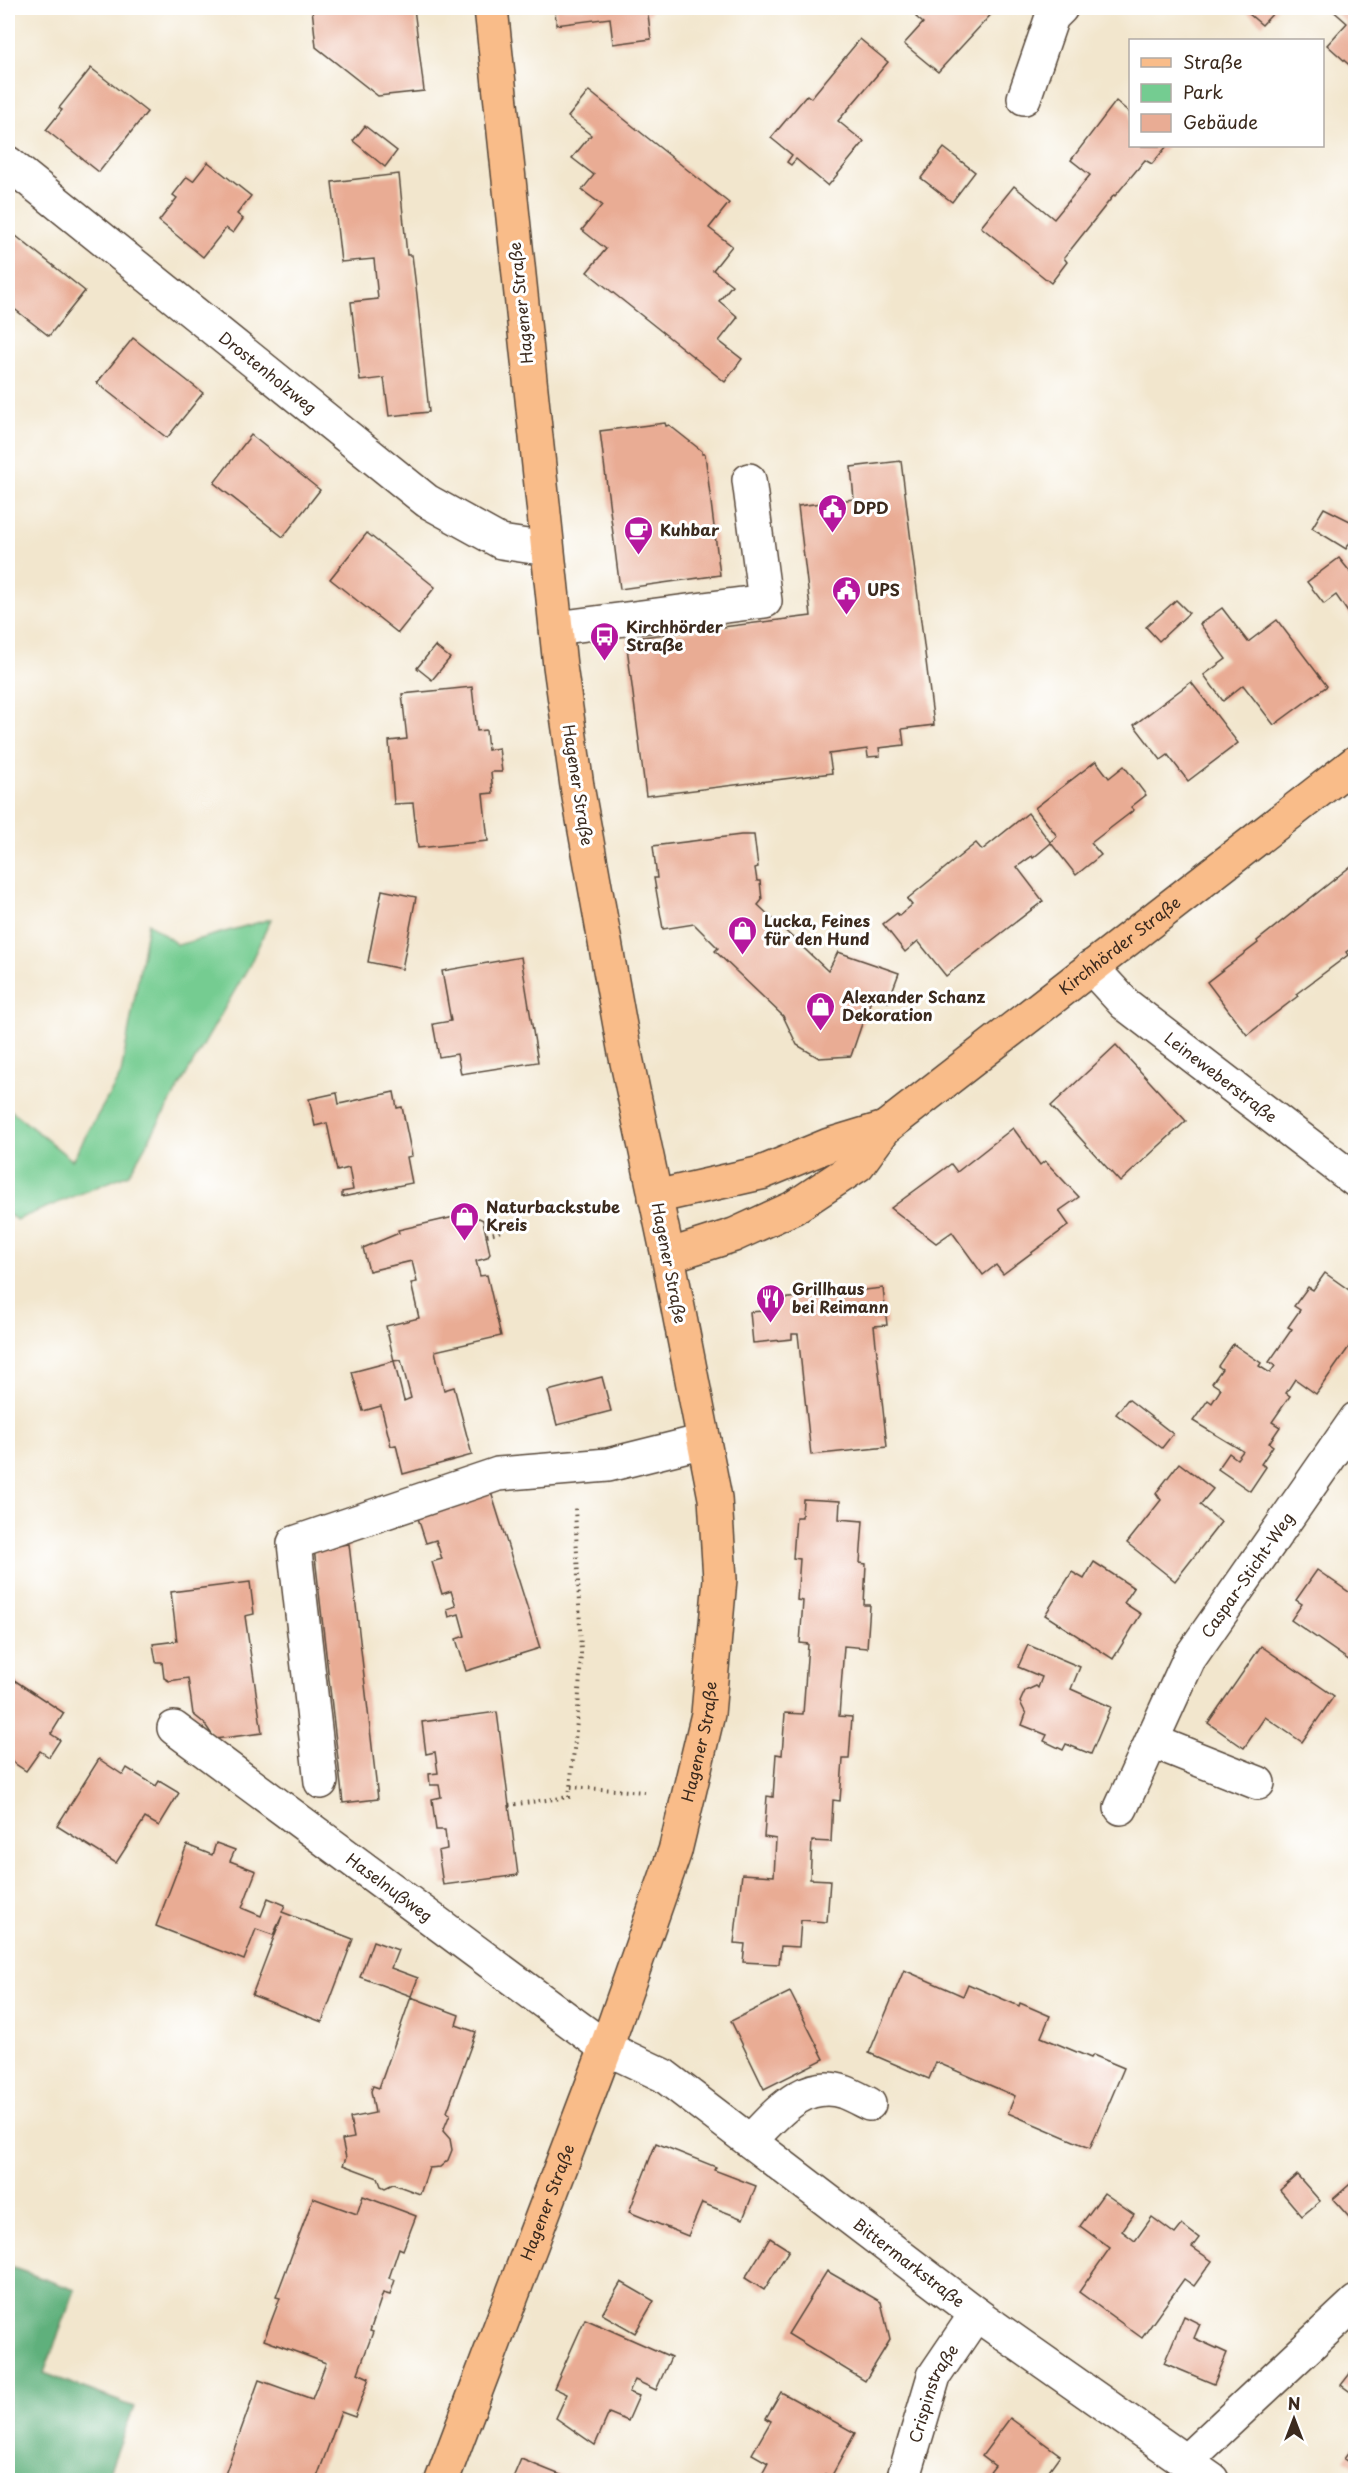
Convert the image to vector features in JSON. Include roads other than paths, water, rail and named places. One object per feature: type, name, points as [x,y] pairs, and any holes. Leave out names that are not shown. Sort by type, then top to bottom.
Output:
[{"type":"main road","name":"Hagener Straße","points":[[442,2481],[606,2048],[675,1851],[708,1714],[720,1579],[715,1498],[668,1256],[624,1048],[577,786],[547,549],[490,8]]},
{"type":"main road","name":"Kirchhörder Straße","points":[[668,1256],[734,1235],[793,1208],[858,1165],[885,1128],[1356,762]]},
{"type":"main road","name":"Kirchhörder Straße","points":[[655,1197],[761,1173],[829,1145],[885,1128]]},
{"type":"street","points":[[1024,98],[1052,17],[1061,8]]},
{"type":"street","name":"Drostenholzweg","points":[[8,163],[427,501],[501,542],[547,549]]},
{"type":"street","points":[[556,628],[765,602],[749,480]]},
{"type":"street","name":"Leineweberstraße","points":[[1090,967],[1125,1004],[1356,1181]]},
{"type":"street","name":"Caspar-Sticht-Weg","points":[[1121,1808],[1189,1659],[1356,1419]]},
{"type":"street","points":[[321,1782],[294,1543],[498,1474],[608,1465],[704,1441]]},
{"type":"street","name":"Haselnußweg","points":[[174,1728],[606,2048]]},
{"type":"street","points":[[1152,1741],[1258,1783]]},
{"type":"street","name":"Bittermarkstraße","points":[[606,2048],[663,2075],[976,2314],[1212,2481]]},
{"type":"street","points":[[750,2141],[787,2104],[809,2091],[842,2091],[869,2104]]},
{"type":"street","points":[[1186,2461],[1356,2302]]},
{"type":"street","name":"Crispinstraße","points":[[903,2481],[934,2376],[976,2314]]},
{"type":"place","name":"DPD","points":[[832,534]]},
{"type":"place","name":"Kuhbar","points":[[639,556]]},
{"type":"place","name":"UPS","points":[[846,616]]},
{"type":"place","name":"Kirchhörder Straße","points":[[605,662]]},
{"type":"place","name":"Lucka, Feines für den Hund","points":[[743,956]]},
{"type":"place","name":"Alexander Schanz Dekoration","points":[[821,1032]]},
{"type":"place","name":"Naturbackstube Kreis","points":[[465,1242]]},
{"type":"place","name":"Grillhaus bei Reimann","points":[[771,1324]]}]
